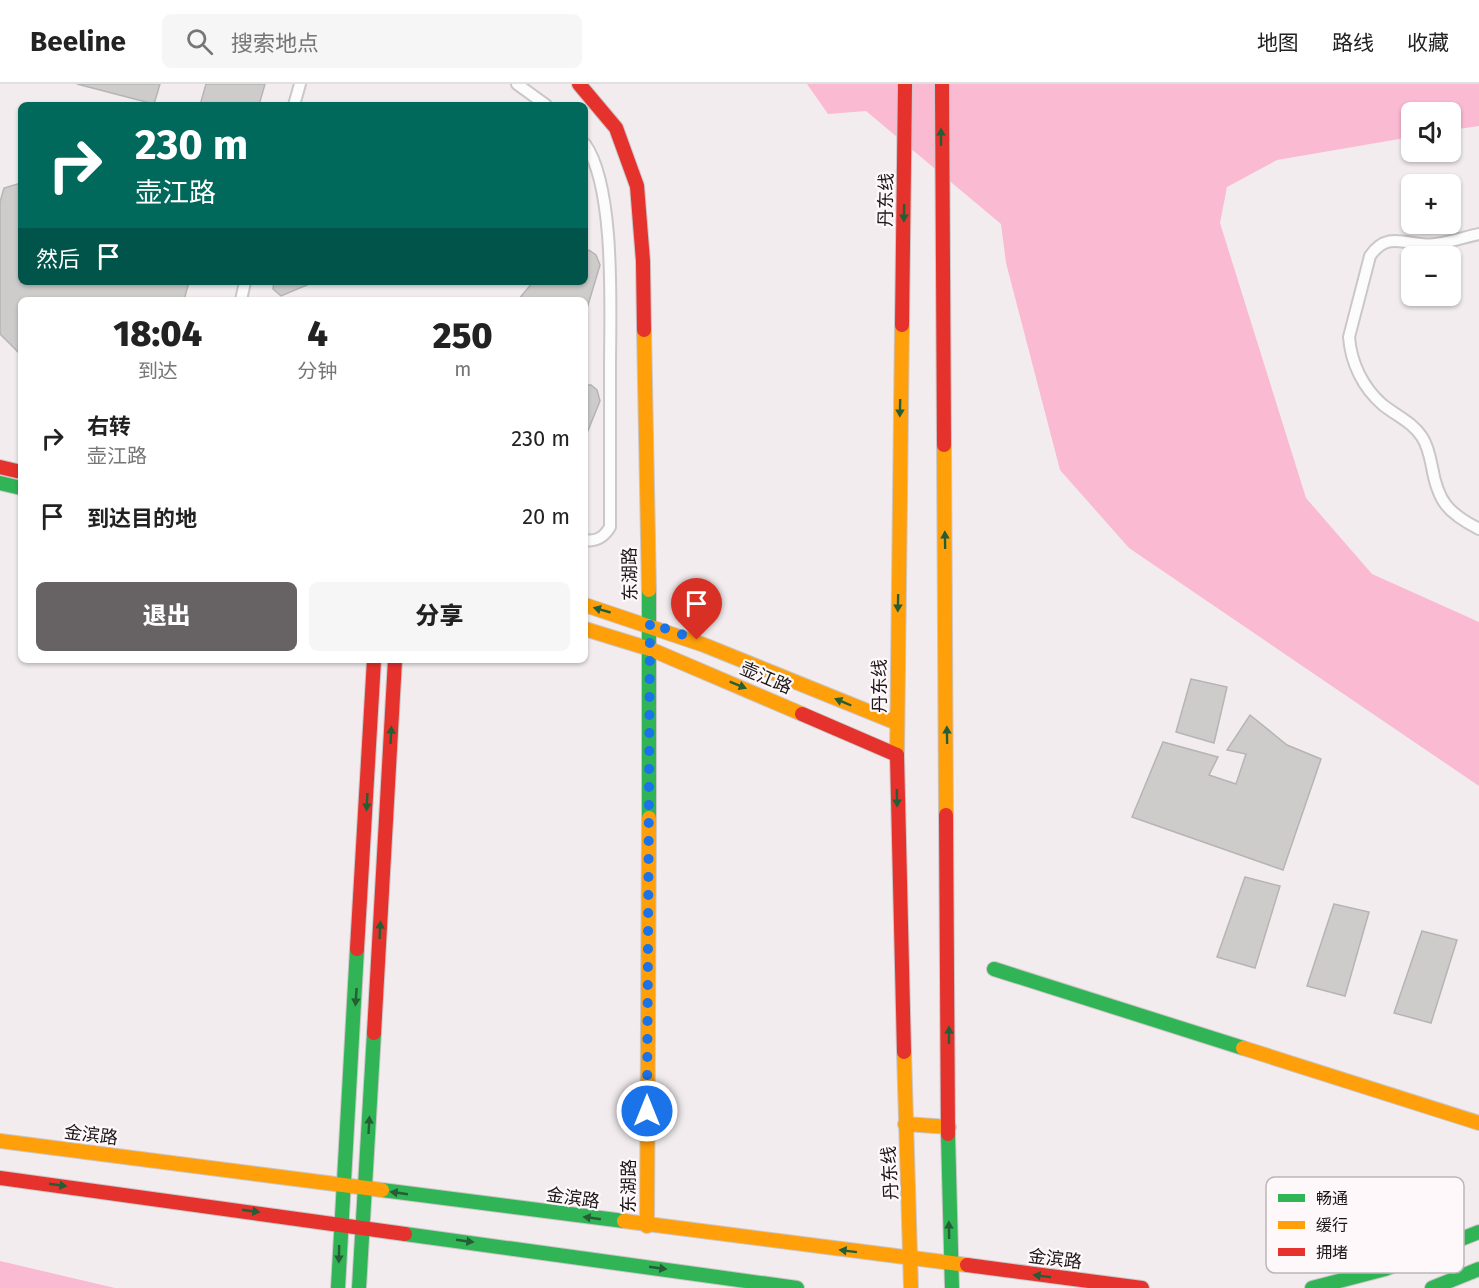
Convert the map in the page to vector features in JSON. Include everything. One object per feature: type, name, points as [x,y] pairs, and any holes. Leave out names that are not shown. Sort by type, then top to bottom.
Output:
[{"type":"main road","name":"东湖路","points":[[579,84],[616,128],[637,186],[643,261],[650,623],[647,1226]]},
{"type":"main road","name":"丹东线","points":[[905,84],[897,755],[911,1288]]},
{"type":"main road","points":[[942,84],[941,189],[952,1288]]},
{"type":"main road","points":[[0,468],[18,471]]},
{"type":"main road","points":[[0,483],[18,487]]},
{"type":"main road","name":"壶江路","points":[[588,605],[650,623],[735,655],[897,723]]},
{"type":"main road","name":"壶江路","points":[[588,630],[650,649],[897,755]]},
{"type":"main road","points":[[338,1287],[374,663]]},
{"type":"main road","points":[[359,1288],[395,663]]},
{"type":"main road","points":[[994,969],[1479,1123]]},
{"type":"main road","points":[[905,1124],[949,1127]]},
{"type":"main road","name":"金滨路","points":[[0,1141],[1142,1288]]},
{"type":"main road","points":[[0,1178],[340,1223],[797,1288]]},
{"type":"main road","points":[[1464,1238],[1479,1232]]},
{"type":"main road","points":[[1432,1288],[1479,1269]]},
{"type":"main road","points":[[1312,1288],[1370,1273]]},
{"type":"street","points":[[295,102],[300,84]]},
{"type":"street","points":[[517,84],[542,102]]},
{"type":"street","points":[[588,149],[596,162],[599,176],[610,255],[610,527],[605,535],[598,539],[588,540]]},
{"type":"street","points":[[1479,234],[1437,244],[1397,241],[1385,242],[1377,247],[1368,265],[1349,337],[1350,350],[1361,379],[1383,405],[1409,422],[1424,440],[1440,499],[1463,521],[1479,529]]},
{"type":"shaded area","points":[[807,84],[1479,84],[1479,126],[1461,129],[1461,102],[1401,102],[1401,139],[1277,160],[1227,187],[1220,223],[1306,498],[1372,574],[1479,622],[1479,786],[1129,548],[1060,470],[1006,263],[1001,224],[866,111],[828,114]]},
{"type":"shaded area","points":[[0,1261],[115,1288],[0,1288]]},
{"type":"building","points":[[77,84],[160,84],[155,102],[146,102]]},
{"type":"building","points":[[206,84],[265,84],[260,102],[201,102]]},
{"type":"building","points":[[18,184],[18,285],[188,285],[185,297],[18,297],[18,352],[0,334],[0,202],[4,188]]},
{"type":"building","points":[[588,250],[596,255],[600,265],[588,305],[588,297],[520,297],[530,285],[588,285]]},
{"type":"building","points":[[274,285],[307,285],[281,296],[273,289]]},
{"type":"building","points":[[588,385],[597,390],[600,401],[588,431]]},
{"type":"building","points":[[1191,679],[1227,687],[1214,743],[1176,732]]},
{"type":"building","points":[[1250,715],[1287,745],[1321,759],[1283,870],[1132,817],[1163,742],[1218,757],[1209,775],[1236,784],[1246,754],[1227,750]]},
{"type":"building","points":[[1245,877],[1280,886],[1255,968],[1217,957]]},
{"type":"building","points":[[1334,904],[1369,912],[1345,996],[1307,986]]},
{"type":"building","points":[[1422,931],[1457,940],[1431,1023],[1394,1013]]},
{"type":"traffic: fast","points":[[0,483],[18,487]]},
{"type":"traffic: fast","points":[[649,590],[649,818]]},
{"type":"traffic: fast","points":[[338,1288],[357,949]]},
{"type":"traffic: fast","points":[[994,969],[1243,1048]]},
{"type":"traffic: fast","points":[[359,1288],[374,1033]]},
{"type":"traffic: fast","points":[[948,1134],[952,1288]]},
{"type":"traffic: fast","points":[[382,1190],[624,1221]]},
{"type":"traffic: fast","points":[[1464,1238],[1479,1232]]},
{"type":"traffic: fast","points":[[405,1234],[797,1288]]},
{"type":"traffic: fast","points":[[1432,1288],[1479,1269]]},
{"type":"traffic: fast","points":[[1312,1288],[1370,1273]]},
{"type":"traffic: slow","points":[[897,755],[902,325]]},
{"type":"traffic: slow","points":[[644,330],[649,590]]},
{"type":"traffic: slow","points":[[944,445],[946,815]]},
{"type":"traffic: slow","points":[[588,606],[704,645],[897,723]]},
{"type":"traffic: slow","points":[[588,630],[650,649],[802,714]]},
{"type":"traffic: slow","points":[[647,1226],[649,818]]},
{"type":"traffic: slow","points":[[1243,1048],[1479,1123]]},
{"type":"traffic: slow","points":[[904,1052],[911,1288]]},
{"type":"traffic: slow","points":[[905,1124],[949,1127]]},
{"type":"traffic: slow","points":[[0,1141],[382,1190]]},
{"type":"traffic: slow","points":[[624,1221],[967,1265]]},
{"type":"traffic: jam","points":[[579,84],[616,128],[637,186],[643,261],[644,330]]},
{"type":"traffic: jam","points":[[902,325],[905,84]]},
{"type":"traffic: jam","points":[[942,84],[944,445]]},
{"type":"traffic: jam","points":[[0,467],[18,471]]},
{"type":"traffic: jam","points":[[357,949],[374,663]]},
{"type":"traffic: jam","points":[[374,1033],[395,663]]},
{"type":"traffic: jam","points":[[802,714],[897,755]]},
{"type":"traffic: jam","points":[[897,755],[904,1052]]},
{"type":"traffic: jam","points":[[946,815],[948,1134]]},
{"type":"traffic: jam","points":[[0,1178],[405,1234]]},
{"type":"traffic: jam","points":[[967,1265],[1142,1288]]},
{"type":"route","points":[[647,1111],[650,623],[697,640]]}]
